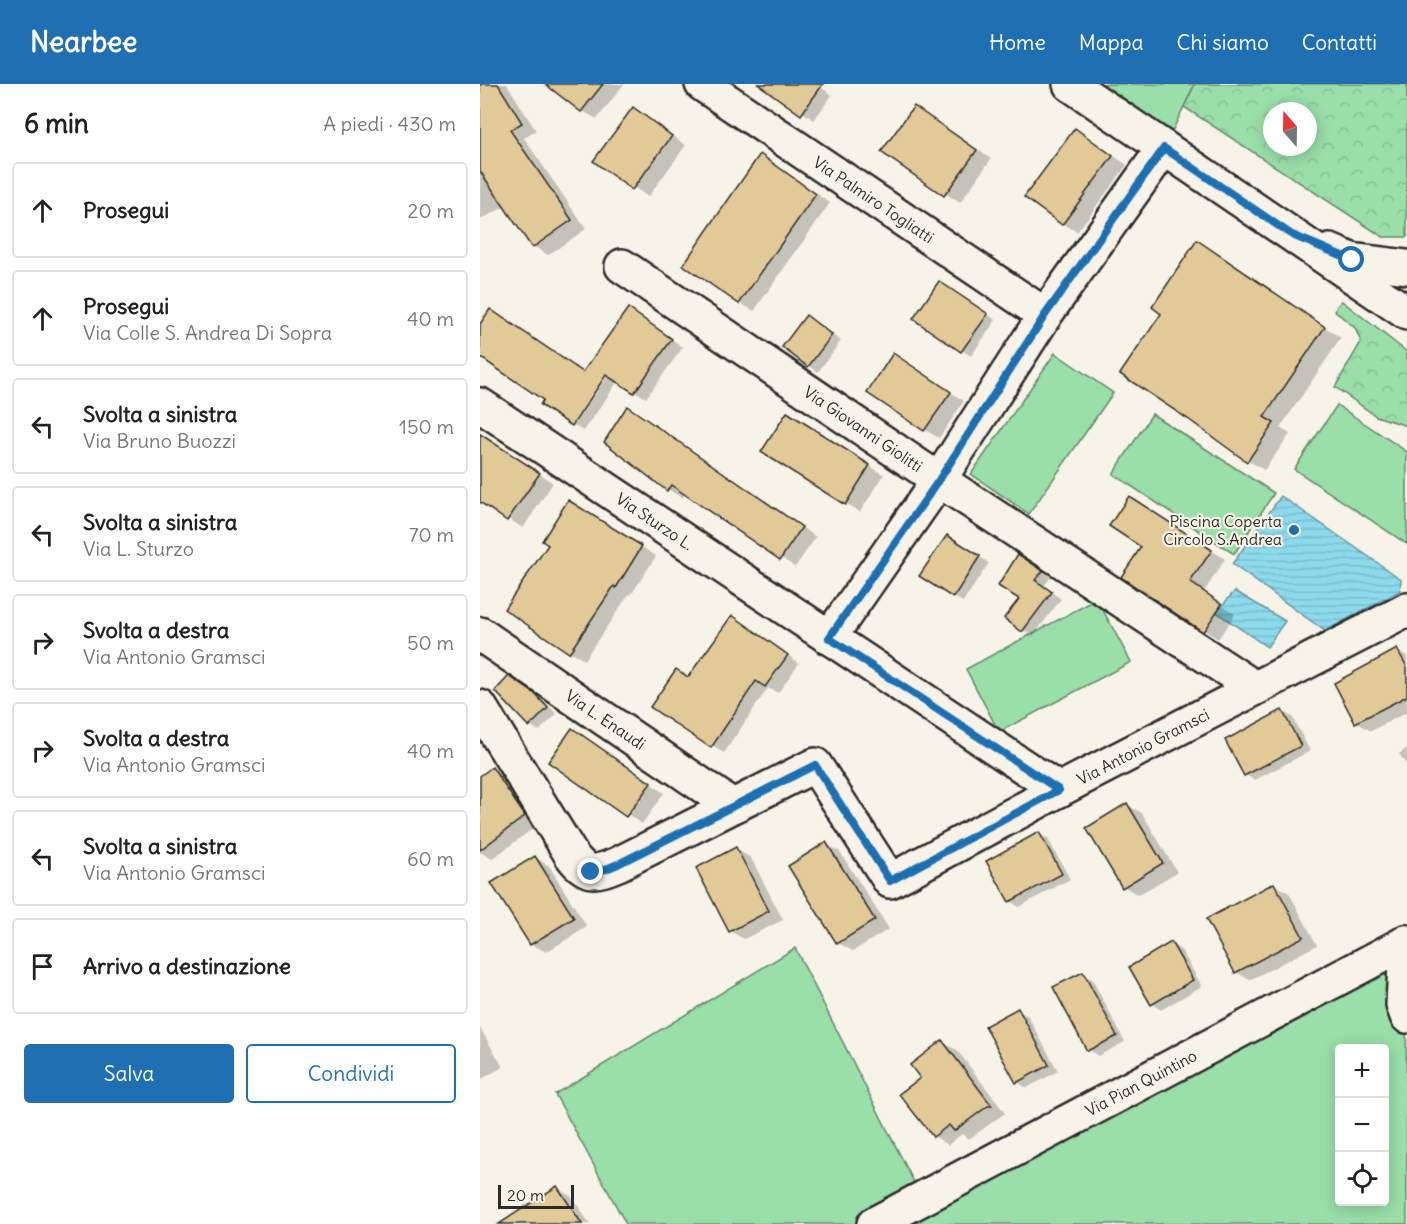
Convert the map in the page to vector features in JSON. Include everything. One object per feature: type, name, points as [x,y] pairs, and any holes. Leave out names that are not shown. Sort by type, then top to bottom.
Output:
[{"type":"street","name":"Via Palmiro Togliatti","points":[[702,84],[1045,315]]},
{"type":"street","points":[[1070,84],[1407,313]]},
{"type":"street","points":[[829,638],[939,480],[1045,315],[1164,148]]},
{"type":"street","points":[[1292,235],[1352,260],[1407,267]]},
{"type":"street","name":"Via Giovanni Giolitti","points":[[622,266],[939,480],[1256,688]]},
{"type":"street","name":"Via Sturzo L.","points":[[480,405],[1059,790]]},
{"type":"street","name":"Via Antonio Gramsci","points":[[480,707],[572,856],[586,870],[596,872],[606,869],[815,765],[890,881],[1059,790],[1407,610]]},
{"type":"street","name":"Via L. Enaudi","points":[[480,634],[731,806]]},
{"type":"street","points":[[1407,942],[1403,1005],[1407,1016]]},
{"type":"street","name":"Via Pian Quintino","points":[[874,1224],[1407,942]]},
{"type":"green space","points":[[1070,84],[1195,84],[1164,148]]},
{"type":"green space","points":[[1195,84],[1407,84],[1407,237],[1383,237],[1184,107]]},
{"type":"green space","points":[[1342,301],[1407,352],[1407,426],[1376,416],[1335,387],[1361,342],[1355,328],[1335,311]]},
{"type":"green space","points":[[1055,353],[1113,393],[1029,514],[971,474]]},
{"type":"green space","points":[[1337,405],[1407,452],[1407,544],[1294,469]]},
{"type":"green space","points":[[1152,414],[1274,493],[1234,554],[1113,474]]},
{"type":"green space","points":[[1097,599],[1131,662],[999,732],[966,669]]},
{"type":"green space","points":[[1406,942],[1407,1224],[626,1224],[555,1094],[795,948],[922,1198]]},
{"type":"water","name":"Piscina Coperta Circolo S.Andrea","points":[[1281,496],[1401,579],[1400,591],[1325,631],[1232,564]]},
{"type":"water","points":[[1235,591],[1285,621],[1267,647],[1216,612]]},
{"type":"building","points":[[480,84],[498,84],[522,123],[510,130],[572,220],[532,248],[480,171]]},
{"type":"building","points":[[545,84],[603,84],[581,112]]},
{"type":"building","points":[[758,84],[823,84],[801,115]]},
{"type":"building","points":[[914,106],[977,150],[944,196],[881,152]]},
{"type":"building","points":[[633,107],[672,136],[632,190],[593,161]]},
{"type":"building","points":[[1075,128],[1113,156],[1062,225],[1024,197]]},
{"type":"building","points":[[760,154],[816,194],[739,304],[683,265]]},
{"type":"building","points":[[1197,240],[1325,327],[1264,417],[1274,423],[1247,462],[1120,374],[1161,314],[1152,307]]},
{"type":"building","points":[[939,281],[988,314],[961,352],[913,319]]},
{"type":"building","points":[[628,308],[672,339],[634,393],[606,375],[572,426],[540,405],[543,400],[480,357],[480,324],[490,309],[583,372]]},
{"type":"building","points":[[806,315],[832,335],[808,367],[782,347]]},
{"type":"building","points":[[893,353],[951,392],[924,431],[867,393]]},
{"type":"building","points":[[627,406],[802,527],[780,560],[671,485],[667,491],[604,442]]},
{"type":"building","points":[[787,412],[870,465],[845,505],[761,452]]},
{"type":"building","points":[[480,434],[540,473],[507,521],[480,502]]},
{"type":"building","points":[[1129,496],[1212,550],[1190,582],[1222,604],[1203,632],[1121,577],[1141,547],[1109,526]]},
{"type":"building","points":[[568,500],[642,546],[616,588],[614,586],[569,653],[504,609],[548,545],[542,541]]},
{"type":"building","points":[[947,535],[980,556],[953,598],[919,576]]},
{"type":"building","points":[[1018,554],[1043,571],[1035,580],[1052,592],[1022,632],[1004,618],[1019,599],[998,586]]},
{"type":"building","points":[[732,615],[788,655],[765,687],[756,681],[711,748],[650,707],[676,669],[688,677]]},
{"type":"building","points":[[1397,649],[1407,667],[1407,696],[1355,723],[1334,683]]},
{"type":"building","points":[[509,676],[535,694],[548,708],[529,727],[495,691]]},
{"type":"building","points":[[1282,710],[1301,746],[1244,776],[1225,740]]},
{"type":"building","points":[[572,728],[651,783],[626,817],[548,762]]},
{"type":"building","points":[[492,767],[525,816],[480,850],[480,776]]},
{"type":"building","points":[[1127,803],[1163,863],[1122,888],[1086,828]]},
{"type":"building","points":[[1039,832],[1062,874],[1009,902],[986,861]]},
{"type":"building","points":[[826,842],[875,920],[837,944],[788,866]]},
{"type":"building","points":[[736,847],[769,911],[729,932],[696,868]]},
{"type":"building","points":[[535,856],[574,918],[530,945],[491,883]]},
{"type":"building","points":[[1274,883],[1303,937],[1235,973],[1206,919]]},
{"type":"building","points":[[1171,942],[1193,980],[1151,1005],[1129,967]]},
{"type":"building","points":[[1083,972],[1117,1036],[1087,1051],[1053,987]]},
{"type":"building","points":[[1018,1008],[1049,1065],[1016,1083],[985,1026]]},
{"type":"building","points":[[942,1040],[992,1106],[988,1106],[954,1131],[949,1125],[933,1137],[899,1094],[920,1078],[910,1065]]},
{"type":"building","points":[[557,1186],[582,1224],[499,1224]]},
{"type":"place","name":"Piscina Coperta Circolo S.Andrea","points":[[1294,530]]},
{"type":"route","points":[[591,872],[618,864],[815,765],[890,881],[1059,790],[829,638],[939,480],[1045,315],[1164,148],[1292,235],[1352,260]]}]
